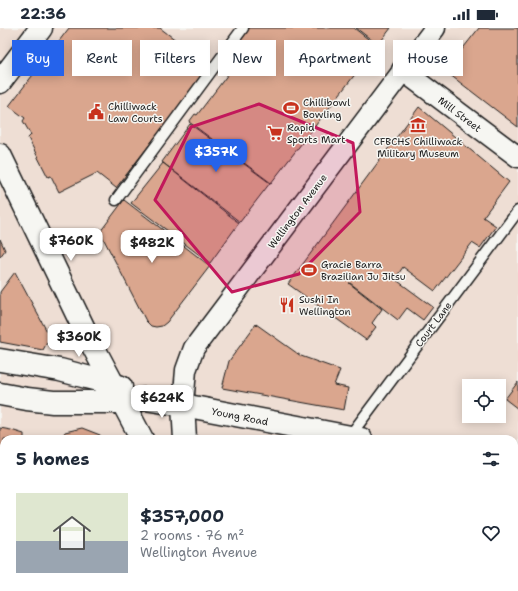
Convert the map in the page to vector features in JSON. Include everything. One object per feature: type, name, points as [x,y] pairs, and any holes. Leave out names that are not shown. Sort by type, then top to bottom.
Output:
[{"type":"main road","points":[[0,82],[41,28]]},
{"type":"main road","points":[[0,155],[87,335],[140,435]]},
{"type":"main road","points":[[0,360],[60,370],[118,393]]},
{"type":"main road","name":"Young Road","points":[[0,394],[54,402],[118,393],[339,435]]},
{"type":"main road","points":[[183,405],[185,435]]},
{"type":"street","name":"Wellington Avenue","points":[[426,40],[435,28]]},
{"type":"street","name":"Wellington Avenue","points":[[183,405],[186,370],[194,348],[398,76]]},
{"type":"street","name":"Mill Street","points":[[410,76],[518,157]]},
{"type":"lane","points":[[116,200],[243,28]]},
{"type":"lane","name":"Court Lane","points":[[357,435],[518,211]]},
{"type":"highlighted area","points":[[259,104],[353,143],[360,212],[299,274],[232,292],[155,200],[191,127]]},
{"type":"shaded area","points":[[0,28],[518,28],[518,435],[0,435]]},
{"type":"building","name":"Chilliwack Law Courts","points":[[69,28],[160,28],[176,40],[140,40],[140,76],[202,76],[116,188],[97,173],[59,192],[51,176],[48,177],[28,138],[31,135],[23,121],[25,118],[9,106],[32,76],[64,76],[64,40],[60,40]]},
{"type":"building","points":[[247,28],[354,28],[369,40],[284,40],[284,76],[354,76],[271,183],[189,122],[195,114],[197,115],[227,76],[276,76],[276,40],[240,40]]},
{"type":"building","points":[[356,28],[391,28],[382,40],[372,40]]},
{"type":"building","points":[[479,28],[518,28],[518,127],[452,76],[463,76],[463,48]]},
{"type":"building","points":[[419,107],[509,182],[483,217],[496,226],[480,248],[472,243],[435,291],[403,267],[395,279],[433,307],[423,320],[407,308],[398,320],[349,283],[382,309],[372,323],[376,327],[366,340],[288,284]]},
{"type":"building","points":[[190,124],[270,183],[240,222],[162,162]]},
{"type":"building","points":[[163,163],[239,223],[210,263],[131,203]]},
{"type":"building","points":[[124,200],[210,266],[167,322],[162,326],[151,326],[146,321],[100,232]]},
{"type":"building","points":[[0,239],[5,250],[0,257]]},
{"type":"building","points":[[15,272],[50,337],[43,350],[0,342],[0,292]]},
{"type":"building","points":[[256,324],[301,356],[340,370],[334,385],[348,388],[344,410],[222,388],[229,361]]},
{"type":"building","points":[[518,382],[518,409],[506,400]]},
{"type":"building","points":[[0,428],[24,434],[24,435],[0,435]]},
{"type":"building","points":[[82,428],[100,435],[63,435],[65,432]]},
{"type":"place","name":"Chillibowl Bowling","points":[[291,108]]},
{"type":"place","name":"Chilliwack Law Courts","points":[[96,112]]},
{"type":"place","name":"CFBCHS Chilliwack Military Museum","points":[[418,125]]},
{"type":"place","name":"Rapid Sports Mart","points":[[275,133]]},
{"type":"place","name":"Gracie Barra Brazilian Ju Jitsu","points":[[309,270]]},
{"type":"place","name":"Sushi In Wellington","points":[[287,305]]}]
